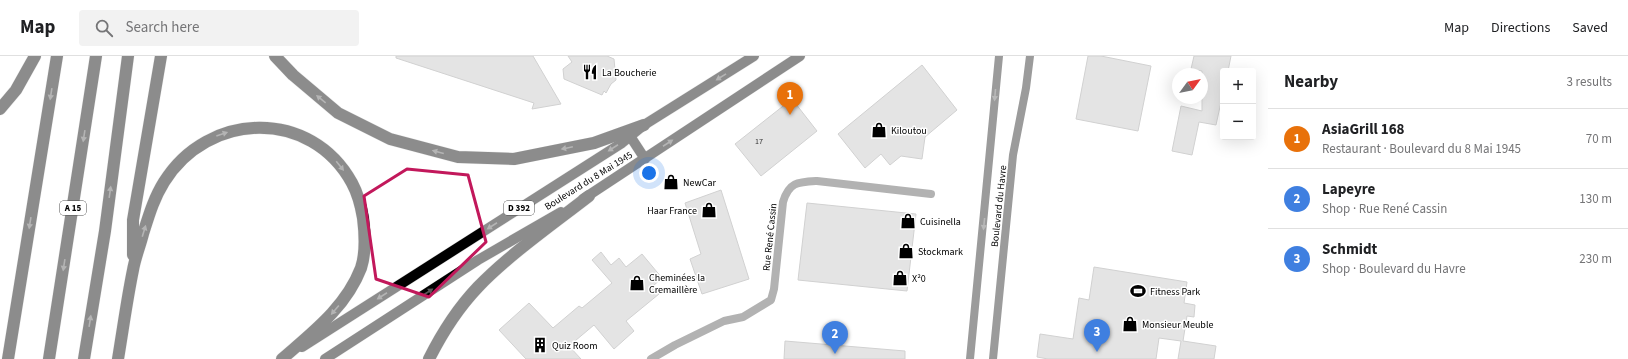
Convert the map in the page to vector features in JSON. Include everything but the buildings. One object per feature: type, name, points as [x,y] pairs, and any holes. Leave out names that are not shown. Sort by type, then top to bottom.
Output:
[{"type":"highway","points":[[0,109],[16,90],[35,56]]},
{"type":"highway","points":[[8,359],[57,56]]},
{"type":"highway","name":"A 15","points":[[49,359],[96,56]]},
{"type":"highway","points":[[84,359],[105,231],[128,56]]},
{"type":"highway","points":[[133,268],[133,220],[161,56]]},
{"type":"highway","points":[[275,56],[293,75],[338,113],[390,139],[458,157],[514,159],[594,143],[644,125]]},
{"type":"highway","points":[[118,359],[133,268],[152,203],[164,181],[177,164],[195,148],[211,138],[231,131],[271,128],[292,132],[309,140],[326,151],[340,166],[352,183],[360,203],[364,225],[365,245],[361,267],[347,295],[326,321],[283,359]]},
{"type":"highway","points":[[429,359],[442,333],[481,284],[504,263],[589,196]]},
{"type":"main road","name":"Boulevard du 8 Mai 1945","points":[[283,359],[622,143],[644,125],[754,56]]},
{"type":"main road","name":"Boulevard du 8 Mai 1945","points":[[325,359],[478,260],[589,196],[800,56]]},
{"type":"main road","name":"Boulevard du Havre","points":[[970,359],[999,56]]},
{"type":"main road","name":"Boulevard du Havre","points":[[993,359],[1013,155],[1026,88],[1030,56]]},
{"type":"main road","points":[[630,136],[645,158]]},
{"type":"street","name":"Rue René Cassin","points":[[651,359],[675,345],[724,321],[743,317],[771,300],[774,289],[783,202],[786,193],[798,182],[817,181],[931,194]]},
{"type":"highlighted area","points":[[407,169],[468,175],[486,242],[429,297],[376,279],[364,196]]},
{"type":"place","name":"La Boucherie","points":[[590,72]]},
{"type":"place","name":"AsiaGrill 168","points":[[790,115]]},
{"type":"place","name":"Kiloutou","points":[[879,130]]},
{"type":"place","name":"NewCar","points":[[671,182]]},
{"type":"place","name":"Haar France","points":[[709,210]]},
{"type":"place","name":"Cuisinella","points":[[908,221]]},
{"type":"place","name":"Stockmark","points":[[906,251]]},
{"type":"place","name":"X²0","points":[[900,278]]},
{"type":"place","name":"Cheminées la Cremaillère","points":[[637,283]]},
{"type":"place","name":"Fitness Park","points":[[1138,291]]},
{"type":"place","name":"Monsieur Meuble","points":[[1130,324]]},
{"type":"place","name":"Quiz Room","points":[[540,345]]},
{"type":"place","name":"Schmidt","points":[[1097,352]]},
{"type":"place","name":"Lapeyre","points":[[835,354]]}]
